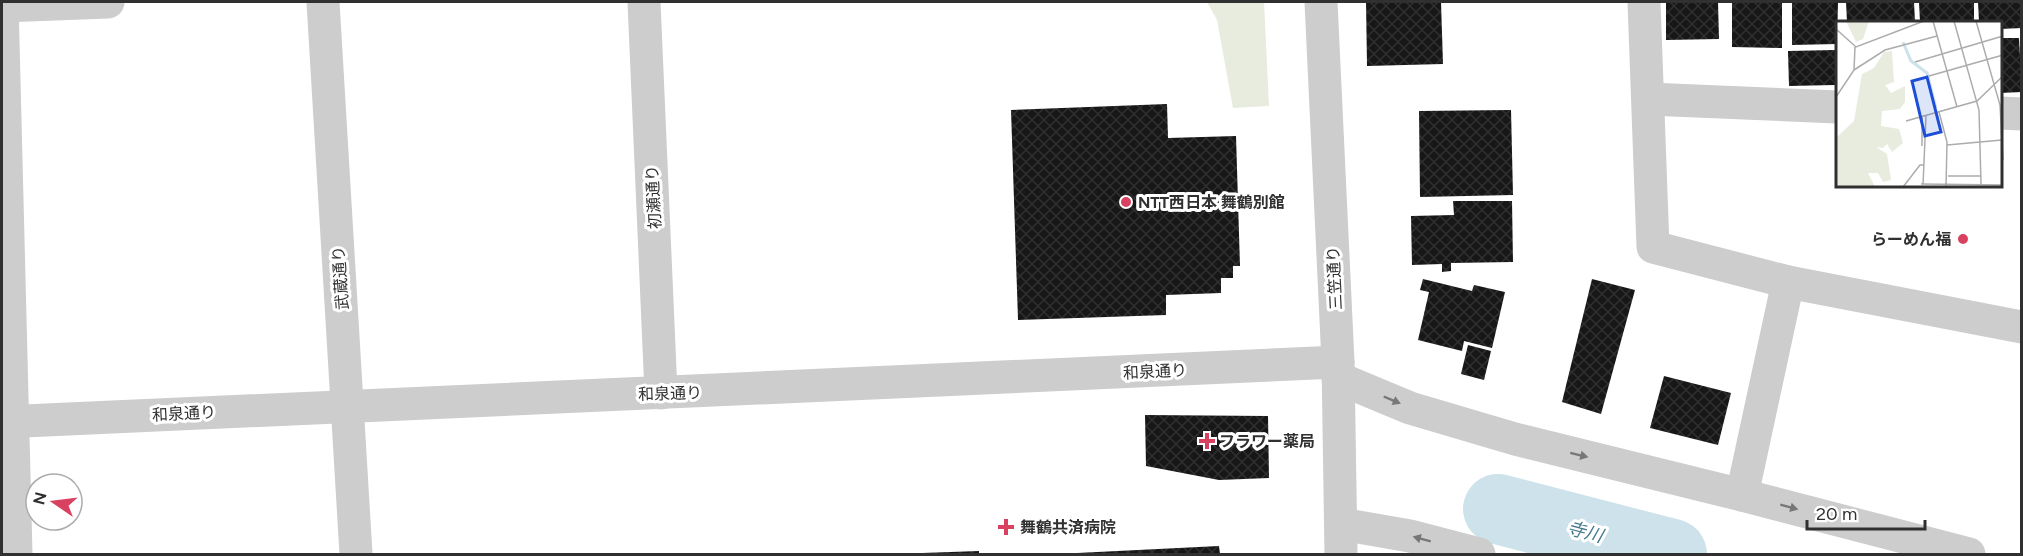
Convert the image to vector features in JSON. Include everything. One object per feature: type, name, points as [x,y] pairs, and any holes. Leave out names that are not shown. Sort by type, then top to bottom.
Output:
[{"type":"street","points":[[2,2],[7,422],[16,555]]},
{"type":"street","points":[[2,6],[108,2]]},
{"type":"street","name":"武蔵通り","points":[[323,2],[356,555]]},
{"type":"street","name":"初瀬通り","points":[[644,2],[661,393]]},
{"type":"street","name":"三笠通り","points":[[1321,2],[1338,370],[1341,539]]},
{"type":"street","points":[[1644,2],[1653,247],[1788,282],[2022,327]]},
{"type":"street","points":[[1648,99],[1836,106]]},
{"type":"street","points":[[2002,113],[2022,114]]},
{"type":"street","points":[[1742,495],[1788,282]]},
{"type":"street","points":[[1338,370],[1410,408],[1515,439],[1742,495],[1969,555]]},
{"type":"street","name":"和泉通り","points":[[7,422],[661,393],[1338,370]]},
{"type":"street","points":[[1341,539],[1410,536],[1479,555]]},
{"type":"shaded area","points":[[1207,2],[1264,2],[1269,106],[1233,108],[1217,20]]},
{"type":"building","points":[[1366,2],[1441,2],[1443,64],[1367,66]]},
{"type":"building","points":[[1666,2],[1718,2],[1719,39],[1666,40]]},
{"type":"building","points":[[1732,2],[1782,2],[1782,48],[1732,47]]},
{"type":"building","points":[[1792,2],[1838,2],[1836,44],[1792,45]]},
{"type":"building","points":[[1846,2],[1914,2],[1915,21],[1847,21]]},
{"type":"building","points":[[1919,2],[1974,2],[1974,21],[1920,21]]},
{"type":"building","points":[[1978,2],[2022,2],[2022,28],[2002,29],[2002,21],[1979,21]]},
{"type":"building","points":[[2002,38],[2019,38],[2022,92],[2002,93]]},
{"type":"building","points":[[1835,50],[1835,85],[1789,86],[1788,51]]},
{"type":"building","name":"NTT西日本 舞鶴別館","points":[[1167,104],[1168,138],[1236,136],[1240,266],[1233,266],[1233,278],[1221,278],[1221,293],[1166,295],[1166,315],[1018,320],[1011,110]]},
{"type":"building","points":[[1511,110],[1513,195],[1420,197],[1419,111]]},
{"type":"building","points":[[1453,201],[1512,201],[1513,262],[1451,263],[1451,271],[1442,272],[1442,264],[1412,265],[1411,216],[1454,215]]},
{"type":"building","points":[[1423,279],[1472,291],[1474,285],[1505,292],[1492,348],[1464,341],[1462,351],[1418,340],[1429,292],[1420,290]]},
{"type":"building","points":[[1592,279],[1635,290],[1601,414],[1562,402]]},
{"type":"building","points":[[1468,345],[1491,351],[1484,380],[1461,374]]},
{"type":"building","points":[[1664,376],[1731,393],[1718,445],[1650,428]]},
{"type":"building","name":"フラワー薬局","points":[[1145,415],[1268,416],[1269,478],[1219,480],[1146,466]]},
{"type":"building","points":[[1219,546],[1220,554],[1077,554],[1077,553]]},
{"type":"building","points":[[979,551],[979,554],[922,554],[922,553]]},
{"type":"waterway","name":"寺川","points":[[1498,509],[1672,554]]},
{"type":"place","name":"NTT西日本 舞鶴別館","points":[[1126,202]]},
{"type":"place","name":"らーめん福","points":[[1963,239]]},
{"type":"place","name":"フラワー薬局","points":[[1207,441]]},
{"type":"place","name":"舞鶴共済病院","points":[[1006,527]]}]
